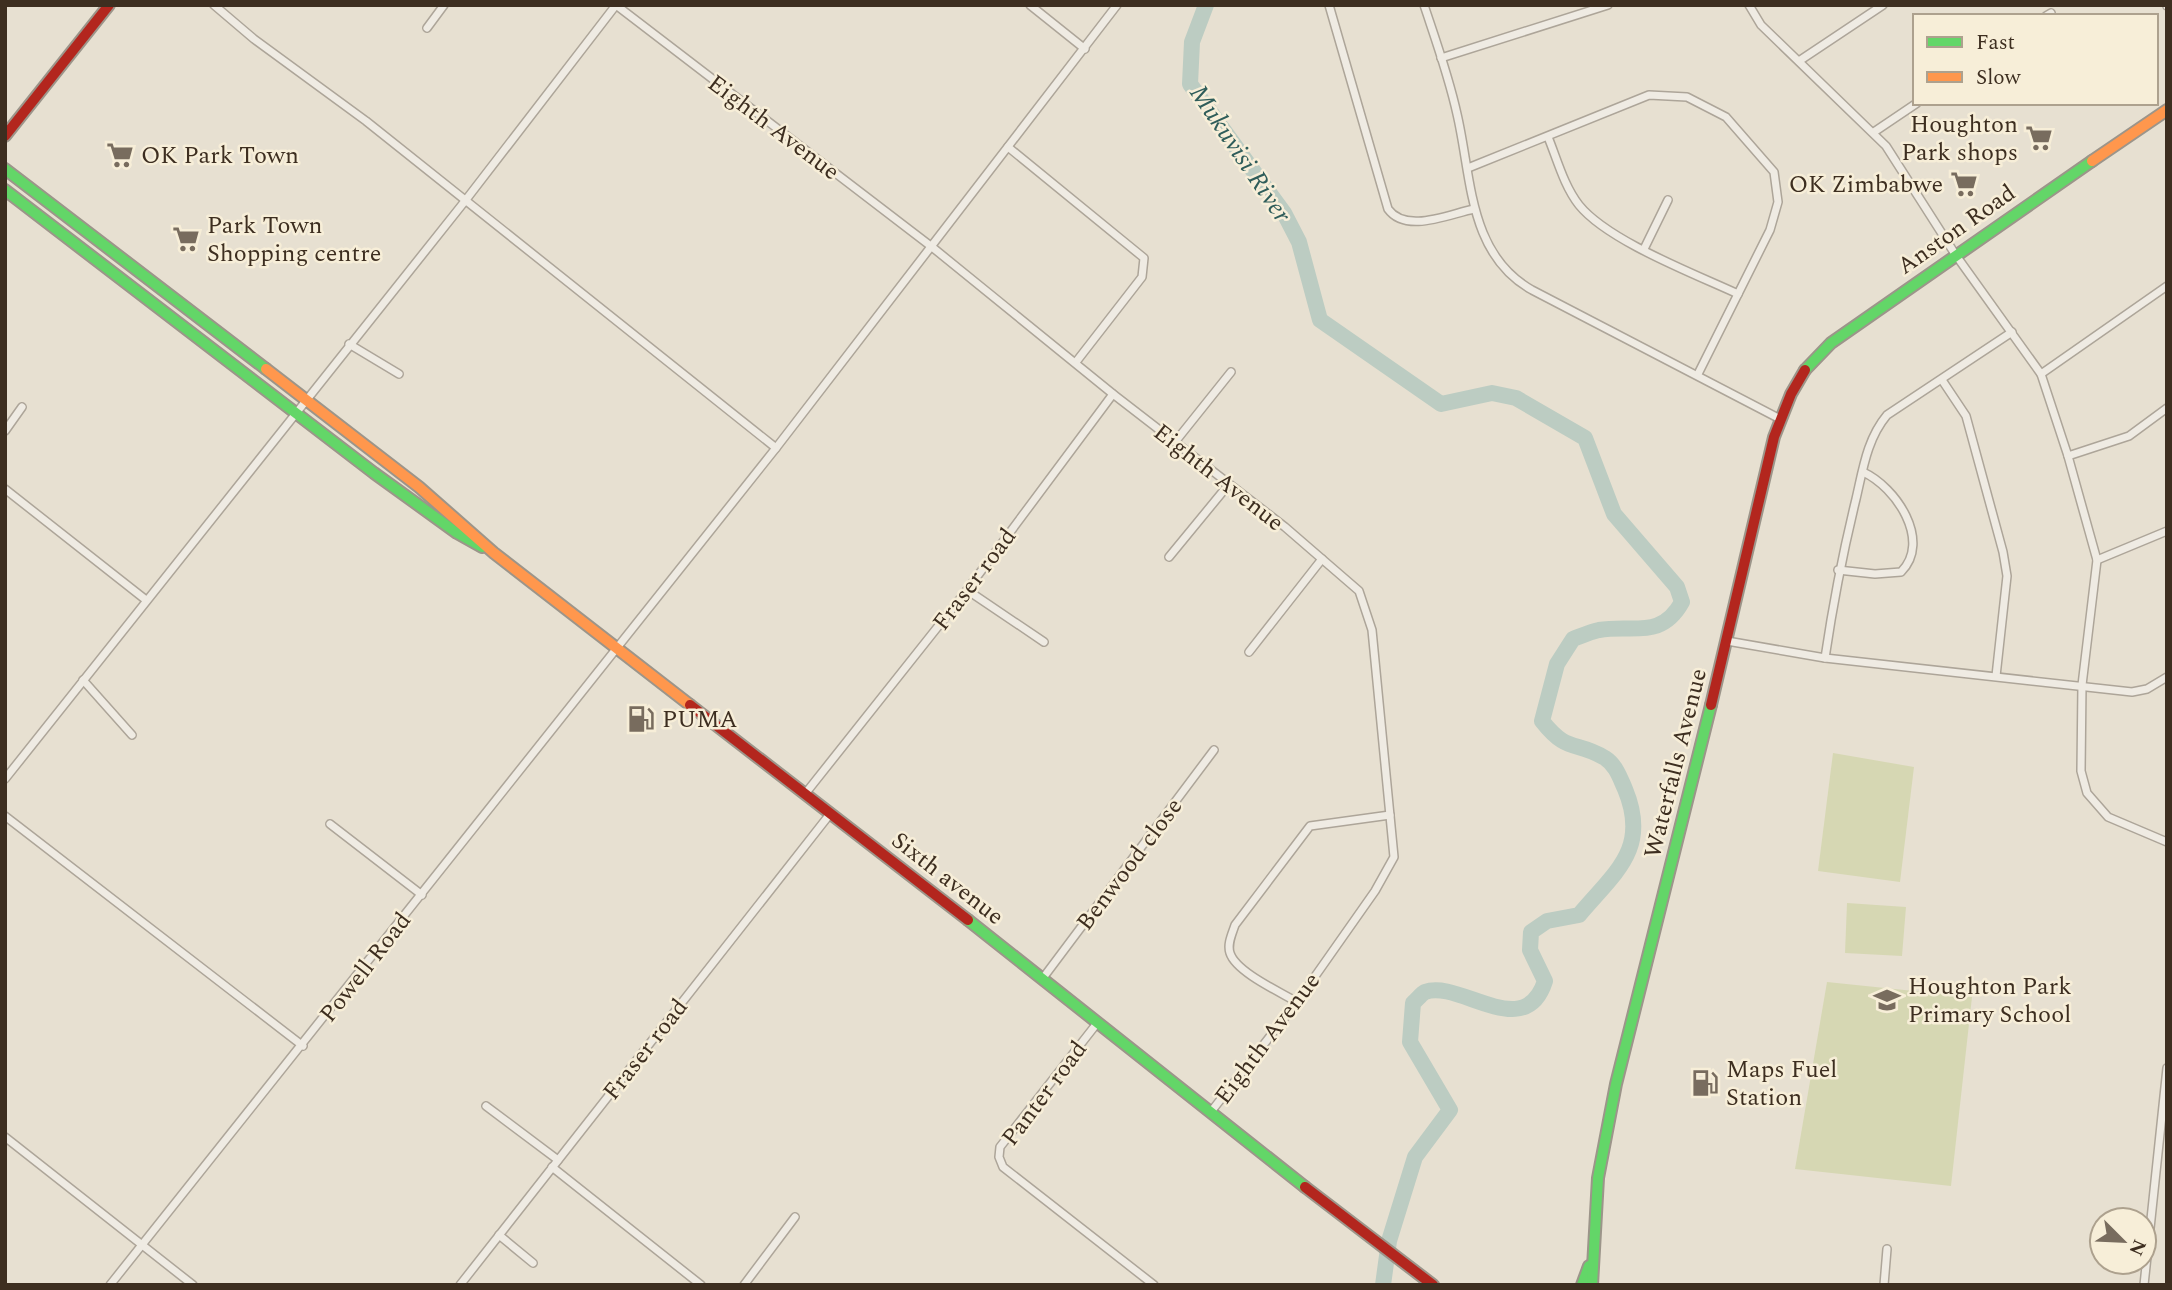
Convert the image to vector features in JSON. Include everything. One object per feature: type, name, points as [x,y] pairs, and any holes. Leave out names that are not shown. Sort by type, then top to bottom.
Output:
[{"type":"street","points":[[5,136],[109,5]]},
{"type":"street","points":[[214,5],[776,447]]},
{"type":"street","points":[[427,28],[444,5]]},
{"type":"street","points":[[5,779],[465,201],[616,5]]},
{"type":"street","name":"Eighth Avenue","points":[[616,5],[932,247],[1355,585],[1372,630],[1395,852],[1393,863],[1297,1002],[1210,1113]]},
{"type":"street","points":[[1030,5],[1085,49]]},
{"type":"street","name":"Powell Road","points":[[110,1285],[140,1244],[303,1046],[776,447],[1117,5]]},
{"type":"street","points":[[1329,5],[1375,172],[1392,216],[1413,222],[1474,209]]},
{"type":"street","points":[[1424,5],[1457,115],[1474,209],[1495,259],[1517,282],[1780,419]]},
{"type":"street","points":[[1441,58],[1608,5]]},
{"type":"street","points":[[1749,5],[1761,25],[1886,146],[1955,254],[2041,373],[2097,560],[2082,685],[2081,771],[2087,793],[2108,817],[2167,842]]},
{"type":"street","points":[[1799,61],[1883,5]]},
{"type":"street","points":[[1468,168],[1649,95],[1687,97],[1726,117],[1774,172],[1778,187],[1776,215],[1698,374]]},
{"type":"street","points":[[1874,132],[1914,105]]},
{"type":"street","name":"Anston Road","points":[[1873,312],[2167,110]]},
{"type":"street","points":[[1548,137],[1570,191],[1578,204],[1602,225],[1644,249],[1738,295]]},
{"type":"street","points":[[1008,147],[1143,258],[1142,277],[1076,362]]},
{"type":"street","points":[[5,169],[419,487],[494,553]]},
{"type":"street","points":[[5,190],[457,533],[494,553]]},
{"type":"street","points":[[1644,249],[1668,200]]},
{"type":"street","points":[[2041,373],[2167,285]]},
{"type":"street","name":"Waterfalls Avenue","points":[[1592,1285],[1591,1260],[1605,1130],[1780,419],[1798,381],[1812,362],[1873,312]]},
{"type":"street","points":[[1825,658],[1838,570],[1877,428],[1887,415],[2012,332]]},
{"type":"street","points":[[349,344],[400,374]]},
{"type":"street","points":[[1175,442],[1231,372]]},
{"type":"street","points":[[1942,380],[1965,416],[2003,552],[2007,576],[1996,676]]},
{"type":"street","name":"Fraser road","points":[[805,794],[967,590],[1113,394]]},
{"type":"street","points":[[5,431],[22,407]]},
{"type":"street","points":[[2068,456],[2129,436],[2167,408]]},
{"type":"street","points":[[1838,570],[1892,574],[1900,572],[1913,556],[1913,535],[1897,503],[1878,479],[1863,472]]},
{"type":"street","points":[[1169,557],[1229,484]]},
{"type":"street","points":[[5,489],[146,600]]},
{"type":"street","points":[[2097,560],[2167,531]]},
{"type":"street","name":"Sixth avenue","points":[[494,553],[1043,978],[1210,1113],[1433,1285]]},
{"type":"street","points":[[1249,652],[1322,559]]},
{"type":"street","points":[[967,590],[1044,642]]},
{"type":"street","points":[[1727,641],[1825,658],[2132,692],[2147,689],[2167,677]]},
{"type":"street","points":[[83,681],[132,735]]},
{"type":"street","name":"Benwood close","points":[[1043,978],[1214,750]]},
{"type":"street","name":"Fraser road","points":[[460,1285],[830,814]]},
{"type":"street","points":[[1297,1002],[1263,983],[1233,957],[1230,941],[1235,925],[1310,826],[1390,815]]},
{"type":"street","points":[[5,816],[303,1046]]},
{"type":"street","points":[[330,824],[422,895]]},
{"type":"street","name":"Panter road","points":[[1098,1022],[1000,1147],[999,1157],[1003,1167],[1154,1285]]},
{"type":"street","points":[[2144,1285],[2167,1068]]},
{"type":"street","points":[[486,1106],[558,1160]]},
{"type":"street","points":[[5,1137],[193,1285]]},
{"type":"street","points":[[552,1167],[701,1285]]},
{"type":"street","points":[[744,1285],[795,1217]]},
{"type":"street","points":[[499,1235],[533,1263]]},
{"type":"street","points":[[1884,1285],[1887,1249]]},
{"type":"street","name":"Waterfalls Avenue","points":[[1582,1285],[1591,1260]]},
{"type":"green space","points":[[1833,753],[1914,767],[1900,882],[1818,871]]},
{"type":"green space","points":[[1847,903],[1906,907],[1902,956],[1845,953]]},
{"type":"green space","points":[[1827,982],[1972,997],[1951,1186],[1795,1169]]},
{"type":"waterway","name":"Mukuvisi River","points":[[1206,5],[1192,42],[1190,84],[1284,213],[1299,242],[1320,320],[1441,404],[1492,393],[1516,398],[1585,438],[1614,514],[1677,587],[1682,602],[1674,614],[1655,626],[1599,630],[1573,639],[1557,664],[1542,721],[1565,742],[1605,758],[1615,768],[1632,810],[1631,844],[1616,872],[1579,915],[1547,921],[1531,932],[1530,950],[1545,981],[1535,999],[1523,1007],[1507,1009],[1439,990],[1425,992],[1413,1003],[1410,1042],[1450,1110],[1415,1157],[1389,1241],[1383,1285]]},
{"type":"traffic: fast","points":[[1805,370],[1831,343],[2092,161]]},
{"type":"traffic: fast","points":[[5,169],[266,369]]},
{"type":"traffic: fast","points":[[5,190],[374,473],[457,533],[482,547]]},
{"type":"traffic: fast","points":[[1592,1285],[1598,1178],[1616,1084],[1711,705]]},
{"type":"traffic: fast","points":[[968,920],[1305,1187]]},
{"type":"traffic: fast","points":[[1582,1285],[1589,1266]]},
{"type":"traffic: slow","points":[[2092,161],[2167,110]]},
{"type":"traffic: slow","points":[[266,369],[419,487],[494,553],[690,705]]},
{"type":"traffic: jam","points":[[5,136],[109,5]]},
{"type":"traffic: jam","points":[[1711,705],[1774,437],[1791,394],[1805,370]]},
{"type":"traffic: jam","points":[[690,705],[968,920]]},
{"type":"traffic: jam","points":[[1305,1187],[1433,1285]]},
{"type":"place","name":"Houghton Park shops","points":[[2039,138]]},
{"type":"place","name":"OK Park Town","points":[[120,155]]},
{"type":"place","name":"OK Zimbabwe","points":[[1964,184]]},
{"type":"place","name":"Park Town Shopping centre","points":[[186,239]]},
{"type":"place","name":"PUMA","points":[[641,719]]},
{"type":"place","name":"Houghton Park Primary School","points":[[1887,1000]]},
{"type":"place","name":"Maps Fuel Station","points":[[1705,1083]]}]
